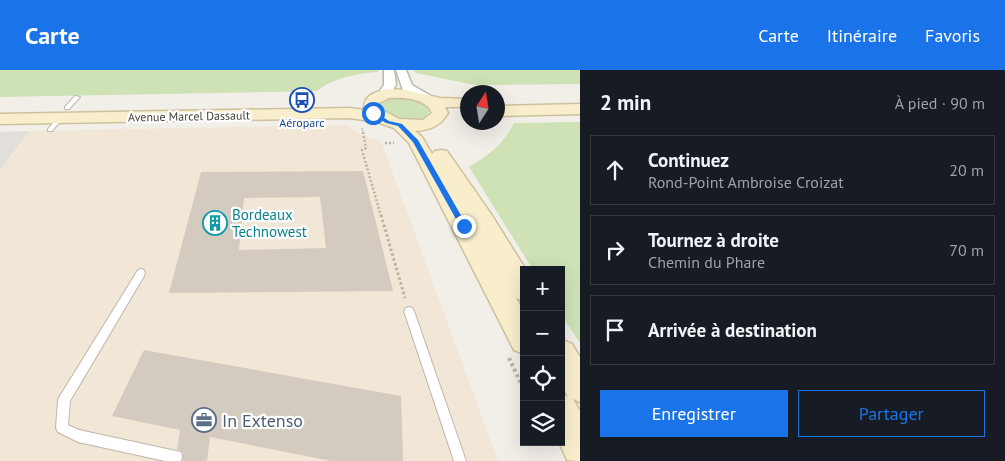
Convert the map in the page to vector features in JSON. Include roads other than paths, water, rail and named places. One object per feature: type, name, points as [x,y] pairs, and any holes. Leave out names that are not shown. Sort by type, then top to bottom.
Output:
[{"type":"main road","name":"Avenue Marcel Dassault","points":[[0,119],[63,113],[343,104],[405,94],[449,103],[460,102]]},
{"type":"main road","points":[[378,117],[370,109],[372,101],[379,97]]},
{"type":"main road","points":[[427,99],[439,110],[428,131],[432,141],[483,219],[520,283]]},
{"type":"main road","points":[[505,102],[580,100]]},
{"type":"main road","name":"Avenue Marcel Dassault","points":[[0,109],[63,113],[332,113],[378,117],[400,125]]},
{"type":"main road","points":[[505,111],[580,109]]},
{"type":"main road","points":[[400,125],[413,126],[434,120],[447,113],[460,112]]},
{"type":"main road","points":[[400,125],[416,141],[464,226],[520,332]]},
{"type":"main road","points":[[562,356],[580,386]]},
{"type":"main road","points":[[565,419],[580,447]]},
{"type":"street","points":[[379,97],[390,85],[389,70]]},
{"type":"street","points":[[401,70],[407,88],[427,99]]},
{"type":"lane","points":[[141,273],[64,400],[62,428],[78,436],[176,457]]},
{"type":"lane","points":[[409,311],[460,461]]},
{"type":"place","name":"Aéroparc","points":[[302,100]]},
{"type":"place","name":"Bordeaux Technowest","points":[[215,223]]},
{"type":"place","name":"In Extenso","points":[[204,420]]}]
